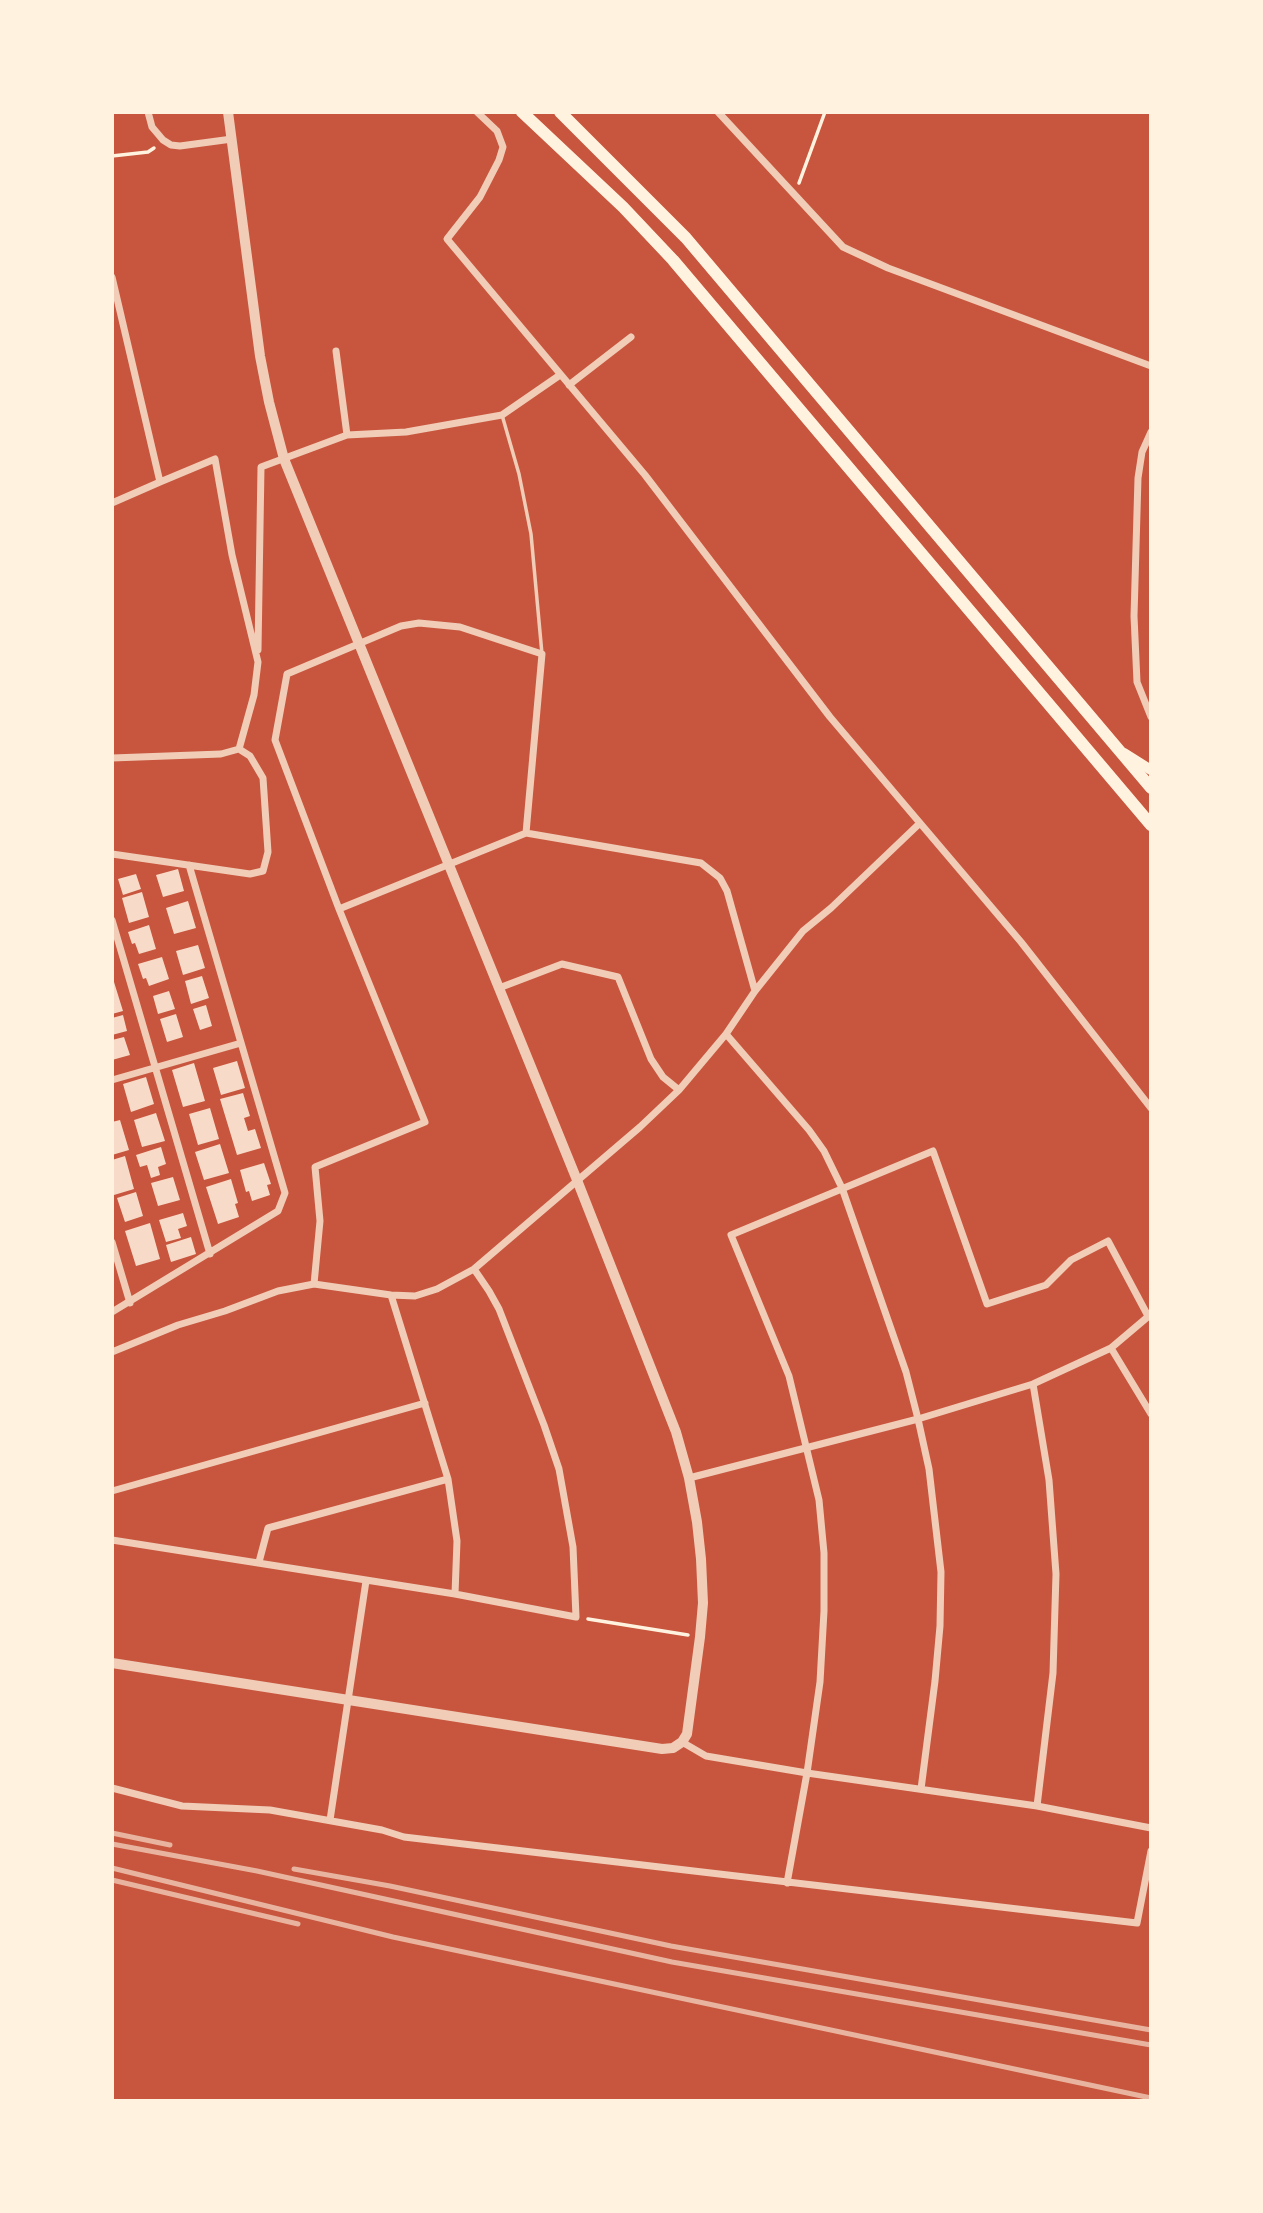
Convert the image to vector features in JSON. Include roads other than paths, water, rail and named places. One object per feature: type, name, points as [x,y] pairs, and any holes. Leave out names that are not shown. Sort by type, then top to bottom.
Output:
[{"type":"highway","points":[[522,112],[623,206],[673,260],[1151,827]]},
{"type":"highway","points":[[560,112],[686,238],[1151,788]]},
{"type":"main road","points":[[1115,748],[1151,770]]},
{"type":"street","points":[[148,112],[152,127],[163,140],[180,146],[232,139]]},
{"type":"street","points":[[112,1663],[662,1749],[673,1748],[682,1742],[690,1725],[703,1604],[701,1559],[689,1478],[663,1396],[284,458],[260,356],[228,112]]},
{"type":"street","points":[[477,112],[497,131],[503,147],[480,197],[447,239],[680,520],[830,717],[1021,942],[1151,1108]]},
{"type":"street","points":[[718,112],[843,247],[863,258],[1151,366]]},
{"type":"street","points":[[112,277],[160,482]]},
{"type":"street","points":[[569,385],[631,337]]},
{"type":"street","points":[[336,351],[347,435]]},
{"type":"street","points":[[239,749],[254,695],[258,662],[261,467],[347,435],[406,432],[502,415],[560,374]]},
{"type":"street","points":[[1151,432],[1142,452],[1138,478],[1134,616],[1137,682],[1151,717]]},
{"type":"street","points":[[112,503],[215,459],[232,555],[258,662]]},
{"type":"street","points":[[314,1284],[320,1221],[315,1167],[425,1122],[339,909],[275,740],[287,674],[401,626],[429,624],[460,627],[542,654],[526,834]]},
{"type":"street","points":[[112,758],[221,754],[239,749],[250,756],[263,778],[268,852],[263,872],[250,874],[112,854]]},
{"type":"street","points":[[112,1352],[178,1325],[278,1291],[314,1284],[415,1296],[437,1289],[474,1269],[640,1127],[679,1090],[726,1034],[803,931],[920,823]]},
{"type":"street","points":[[339,909],[526,834],[701,863],[720,878],[727,891],[755,992]]},
{"type":"street","points":[[112,1312],[278,1211],[285,1194],[189,865]]},
{"type":"street","points":[[112,920],[210,1254]]},
{"type":"street","points":[[499,988],[562,964],[618,977],[651,1059],[663,1077],[679,1090]]},
{"type":"street","points":[[726,1034],[824,1151],[842,1188],[906,1372],[929,1469],[940,1572],[940,1626],[921,1788]]},
{"type":"street","points":[[112,1080],[241,1043]]},
{"type":"street","points":[[689,1478],[807,1448],[918,1419],[1032,1384],[1111,1348],[1150,1315],[1108,1241],[1071,1260],[1046,1285],[987,1304],[933,1151],[731,1235],[789,1376],[807,1448],[820,1513],[824,1553],[820,1682],[787,1882]]},
{"type":"street","points":[[112,1242],[130,1303]]},
{"type":"street","points":[[112,1540],[455,1594],[576,1617],[573,1547],[559,1469],[499,1309],[474,1269]]},
{"type":"street","points":[[391,1295],[448,1479],[457,1541],[455,1594]]},
{"type":"street","points":[[1111,1348],[1151,1414]]},
{"type":"street","points":[[1032,1384],[1049,1480],[1056,1574],[1053,1673],[1037,1806]]},
{"type":"street","points":[[112,1491],[425,1403]]},
{"type":"street","points":[[259,1562],[268,1528],[448,1479]]},
{"type":"street","points":[[330,1820],[366,1581]]},
{"type":"street","points":[[682,1742],[706,1756],[1037,1806],[1151,1828]]},
{"type":"street","points":[[112,1788],[182,1806],[270,1810],[382,1830],[404,1837],[1137,1923],[1151,1851]]},
{"type":"lane","points":[[502,415],[519,474],[531,534],[542,654]]},
{"type":"railway","points":[[112,1833],[170,1845]]},
{"type":"railway","points":[[112,1844],[257,1871],[672,1962],[1151,2045]]},
{"type":"railway","points":[[112,1868],[393,1937],[1151,2098]]},
{"type":"railway","points":[[294,1869],[390,1886],[671,1946],[1151,2030]]},
{"type":"railway","points":[[112,1880],[298,1924]]}]
